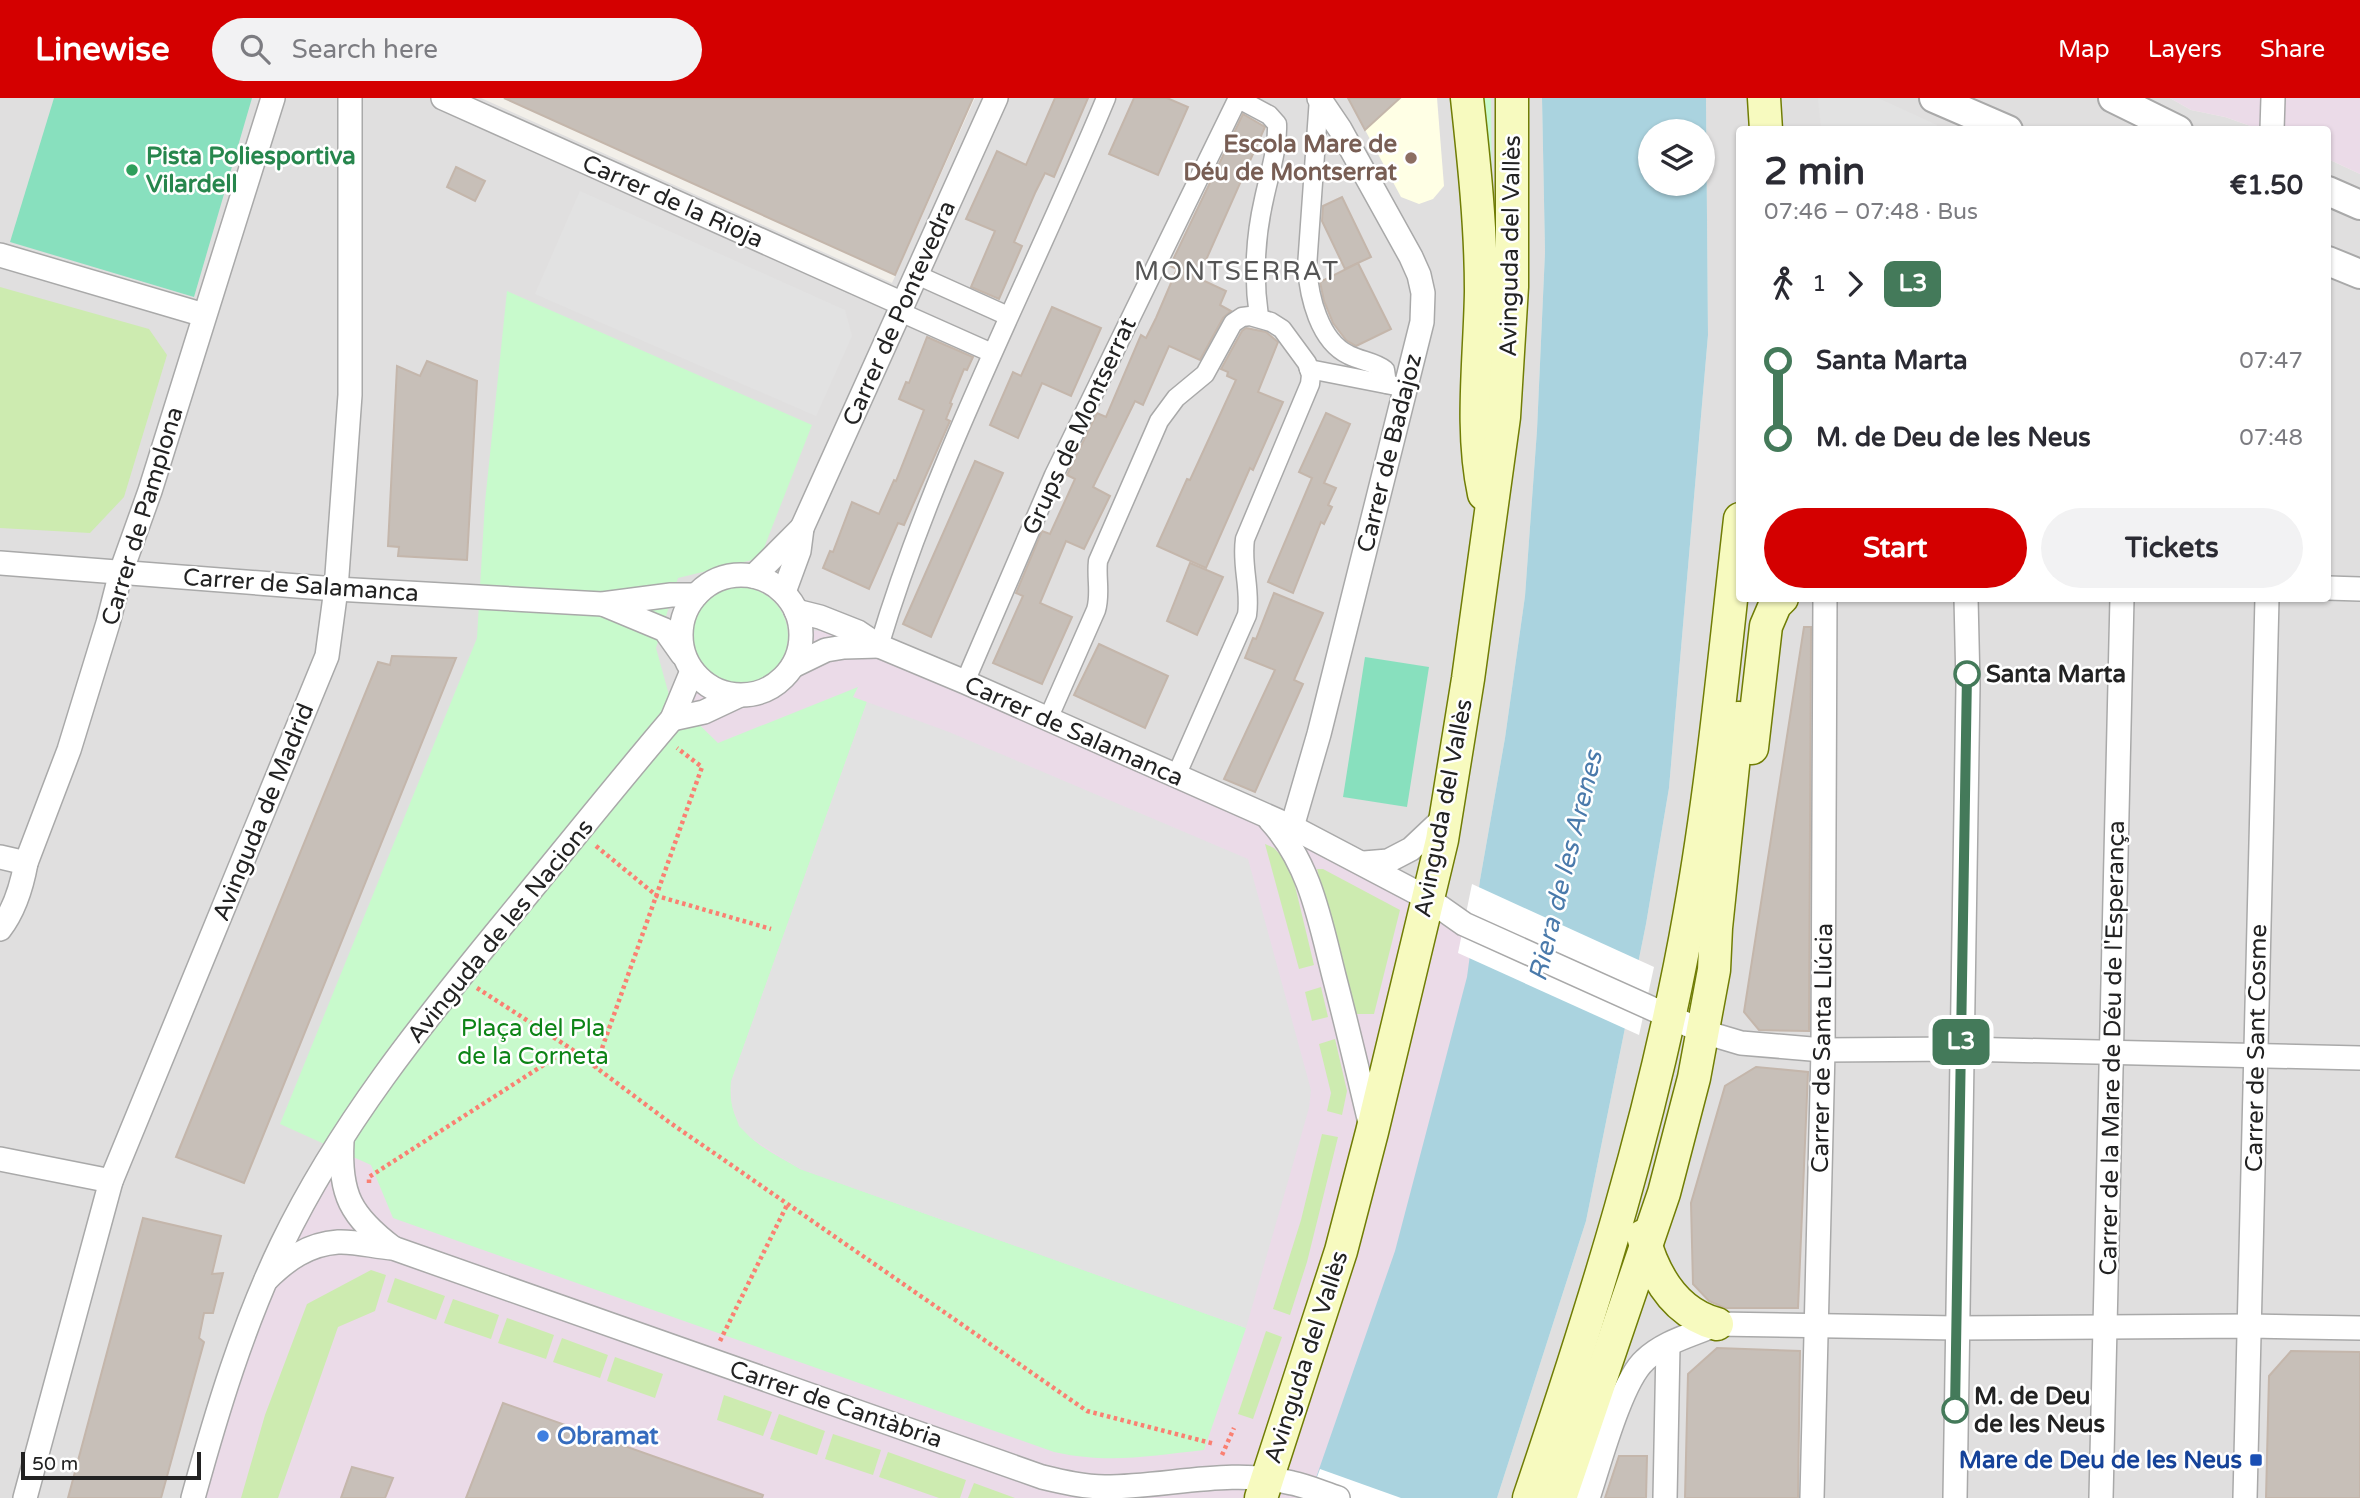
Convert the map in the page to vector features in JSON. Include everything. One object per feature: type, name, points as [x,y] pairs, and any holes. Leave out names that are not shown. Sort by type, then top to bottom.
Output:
[{"type":"main road","points":[[1467,98],[1476,184],[1480,286],[1477,460],[1489,520]]},
{"type":"main road","name":"Avinguda del Vallès","points":[[1283,1487],[1372,1132],[1446,816],[1470,666],[1504,417],[1512,287],[1512,98]]},
{"type":"main road","points":[[1746,98],[1748,126]]},
{"type":"main road","points":[[1764,98],[1766,126]]},
{"type":"main road","points":[[1529,1498],[1603,1271],[1633,1165],[1660,1011],[1696,873],[1736,551]]},
{"type":"main road","points":[[1560,1498],[1646,1247],[1678,1141],[1704,1032],[1714,970],[1722,856],[1751,602]]},
{"type":"main road","points":[[1714,970],[1727,929],[1750,772],[1766,626],[1778,602]]},
{"type":"main road","points":[[1633,1165],[1637,1214],[1654,1266],[1675,1302],[1702,1320],[1717,1324]]},
{"type":"street","name":"Carrer de Pamplona","points":[[0,929],[23,881],[26,863],[69,750],[121,572],[150,491],[273,98]]},
{"type":"street","name":"Avinguda de Madrid","points":[[24,1498],[111,1181],[327,656],[337,589],[350,395],[350,98]]},
{"type":"street","name":"Carrer de la Rioja","points":[[443,98],[901,308]]},
{"type":"street","name":"Carrer de Pontevedra","points":[[790,602],[802,528],[996,98]]},
{"type":"street","points":[[879,646],[921,520],[1008,316],[1106,98]]},
{"type":"street","name":"Grups de Montserrat","points":[[965,682],[1054,475],[1237,98],[1269,116],[1277,124],[1276,142],[1257,233],[1255,291],[1259,317]]},
{"type":"street","points":[[1319,98],[1308,243],[1310,295],[1324,328],[1334,343],[1350,356],[1379,365],[1397,386]]},
{"type":"street","name":"Carrer de Badajoz","points":[[1292,827],[1308,774],[1385,465],[1397,386],[1422,322],[1423,293],[1419,275],[1340,129],[1319,98]]},
{"type":"street","points":[[1934,98],[1973,123]]},
{"type":"street","points":[[2113,98],[2170,126]]},
{"type":"street","points":[[2272,126],[2273,98]]},
{"type":"street","points":[[2331,192],[2360,205]]},
{"type":"street","points":[[0,255],[204,315]]},
{"type":"street","points":[[2331,262],[2360,274]]},
{"type":"street","points":[[917,275],[1008,316]]},
{"type":"street","points":[[901,308],[992,353]]},
{"type":"street","points":[[1048,719],[1099,601],[1096,573],[1098,561],[1159,421],[1175,398],[1205,374],[1233,323],[1242,317],[1259,317],[1282,329],[1298,350],[1309,369],[1310,384],[1245,539],[1244,561],[1249,601],[1247,615],[1176,776]]},
{"type":"street","points":[[1309,369],[1397,386]]},
{"type":"street","name":"Carrer de Pontevedra","points":[[754,576],[802,528]]},
{"type":"street","name":"Carrer de Salamanca","points":[[0,563],[337,589],[602,604],[671,595],[695,595]]},
{"type":"street","points":[[666,727],[738,696],[764,691],[775,685],[793,666],[800,648],[802,629],[790,602],[770,582],[754,576],[738,575],[708,584],[695,595],[681,624],[681,646],[688,664],[713,688],[738,696]]},
{"type":"street","points":[[2331,587],[2360,589]]},
{"type":"street","name":"Carrer de Salamanca","points":[[790,602],[858,632],[879,646],[1292,827],[1427,898],[1464,924],[1704,1032],[1741,1043],[1823,1050],[1961,1049],[2360,1058]]},
{"type":"street","name":"Carrer de Santa Llúcia","points":[[1812,1498],[1823,1050],[1825,602]]},
{"type":"street","points":[[1955,1498],[1968,684],[1966,602]]},
{"type":"street","name":"Carrer de la Mare de Déu de l'Esperança","points":[[2101,1498],[2122,602]]},
{"type":"street","name":"Carrer de Sant Cosme","points":[[2245,1498],[2267,602]]},
{"type":"street","name":"Carrer de Salamanca","points":[[602,604],[665,630],[688,664]]},
{"type":"street","name":"Carrer de Salamanca","points":[[793,666],[826,650],[879,646]]},
{"type":"street","name":"Avinguda de les Nacions","points":[[193,1498],[226,1384],[266,1280],[284,1241],[352,1119],[460,977],[666,727],[688,664]]},
{"type":"street","points":[[1364,863],[1388,861],[1411,849],[1446,816]]},
{"type":"street","name":"Carrer de Salamanca","points":[[1268,818],[1287,838],[1298,856],[1315,901],[1372,1132]]},
{"type":"street","points":[[0,856],[26,863]]},
{"type":"street","name":"Carrer de Cantàbria","points":[[342,1137],[341,1170],[350,1202],[364,1224],[393,1248]]},
{"type":"street","points":[[0,1159],[111,1181]]},
{"type":"street","name":"Carrer de Cantàbria","points":[[266,1280],[283,1262],[316,1247],[338,1242],[393,1248],[1042,1477],[1104,1487],[1198,1479],[1283,1487],[1338,1498]]},
{"type":"street","points":[[1587,1498],[1633,1375],[1645,1360],[1683,1336],[1717,1324],[1956,1328],[2360,1328]]},
{"type":"street","points":[[1665,1498],[1668,1346]]},
{"type":"path","points":[[595,1069],[702,767],[666,727]]},
{"type":"path","points":[[578,832],[657,896],[771,929]]},
{"type":"path","points":[[460,977],[570,1048],[595,1069],[787,1205],[1087,1411],[1215,1444]]},
{"type":"path","points":[[369,1190],[369,1177],[570,1048]]},
{"type":"path","points":[[720,1341],[787,1205]]},
{"type":"shaded area","points":[[0,98],[481,98],[892,283],[975,98],[1542,98],[1545,252],[1537,430],[1525,596],[1467,977],[1309,1498],[0,1498]]},
{"type":"shaded area","name":"Escola Mare de Déu de Montserrat","points":[[1348,98],[1437,98],[1444,186],[1433,199],[1419,204],[1401,197]]},
{"type":"shaded area","points":[[1706,98],[2170,98],[2191,110],[2250,126],[1736,126],[1736,602],[2331,602],[2331,160],[2360,174],[2360,1498],[1497,1498],[1586,1221],[1646,924],[1669,788],[1708,335],[1707,196],[1715,196],[1715,119],[1706,119]]},
{"type":"shaded area","points":[[1818,98],[1878,98],[1937,125],[1937,126],[1821,126]]},
{"type":"shaded area","points":[[2170,98],[2360,98],[2360,174],[2331,160],[2331,126],[2250,126],[2191,110]]},
{"type":"shaded area","points":[[580,191],[845,310],[852,336],[816,416],[535,294]]},
{"type":"shaded area","points":[[680,619],[822,631],[1249,810],[1561,967],[1436,1498],[199,1498],[275,1242],[651,746],[698,690],[685,670],[677,643]]},
{"type":"shaded area","points":[[867,702],[949,732],[1248,859],[1311,1090],[1309,1108],[1246,1328],[800,1169],[750,1137],[739,1126],[732,1105],[731,1082]]},
{"type":"green space","name":"Pista Poliesportiva Vilardell","points":[[54,98],[252,98],[194,297],[10,242]]},
{"type":"green space","points":[[1481,98],[1491,98],[1492,205]]},
{"type":"green space","points":[[0,287],[149,329],[167,355],[124,497],[90,533],[0,528]]},
{"type":"green space","name":"Plaça del Pla de la Corneta","points":[[507,291],[812,425],[760,558],[678,578],[656,648],[669,695],[718,743],[858,687],[853,697],[867,702],[731,1082],[731,1099],[741,1126],[760,1145],[800,1169],[1246,1328],[1204,1450],[1111,1458],[1054,1452],[393,1218],[371,1165],[280,1124],[477,638],[485,502]]},
{"type":"green space","points":[[739,587],[758,591],[774,601],[784,617],[788,636],[784,655],[774,671],[758,681],[739,685],[720,681],[704,671],[694,655],[690,636],[694,617],[704,601],[720,591]]},
{"type":"green space","points":[[1365,657],[1429,667],[1407,807],[1343,797]]},
{"type":"green space","points":[[1265,844],[1274,848],[1290,865],[1314,965],[1299,969]]},
{"type":"green space","points":[[1317,869],[1323,869],[1400,910],[1374,1014],[1354,1014]]},
{"type":"green space","points":[[1321,987],[1328,1017],[1312,1021],[1305,992]]},
{"type":"green space","points":[[1335,1039],[1347,1091],[1342,1115],[1327,1111],[1331,1093],[1319,1044]]},
{"type":"green space","points":[[1322,1134],[1338,1137],[1307,1262],[1290,1315],[1273,1309],[1301,1220]]},
{"type":"green space","points":[[371,1270],[386,1275],[375,1311],[338,1327],[278,1498],[241,1498],[265,1415],[307,1304]]},
{"type":"green space","points":[[395,1278],[445,1296],[436,1320],[387,1302]]},
{"type":"green space","points":[[453,1299],[499,1315],[491,1339],[444,1323]]},
{"type":"green space","points":[[507,1318],[554,1335],[546,1359],[498,1343]]},
{"type":"green space","points":[[1266,1331],[1282,1337],[1253,1419],[1238,1414]]},
{"type":"green space","points":[[562,1338],[608,1355],[600,1378],[553,1362]]},
{"type":"green space","points":[[615,1357],[663,1374],[655,1398],[607,1381]]},
{"type":"green space","points":[[724,1395],[772,1412],[763,1436],[717,1420]]},
{"type":"green space","points":[[779,1414],[825,1431],[817,1455],[770,1439]]},
{"type":"green space","points":[[833,1434],[881,1450],[873,1475],[825,1459]]},
{"type":"green space","points":[[888,1452],[966,1480],[960,1498],[939,1498],[879,1477]]},
{"type":"green space","points":[[974,1483],[1015,1498],[968,1498]]},
{"type":"water","name":"Riera de les Arenes","points":[[1542,98],[1706,98],[1706,119],[1638,119],[1638,196],[1707,196],[1708,335],[1669,788],[1646,924],[1586,1221],[1497,1498],[1309,1498],[1395,1251],[1467,977],[1525,596],[1537,430],[1545,252]]},
{"type":"pier","points":[[1472,884],[1654,967],[1639,1035],[1458,953]]},
{"type":"pier","points":[[1320,1469],[1401,1498],[1309,1498]]},
{"type":"building","points":[[504,98],[973,98],[895,275]]},
{"type":"building","points":[[1055,98],[1088,98],[1054,177],[1045,173],[1035,193],[1014,242],[1022,246],[999,299],[971,287],[995,231],[966,219],[997,151],[1026,165]]},
{"type":"building","points":[[1134,98],[1167,98],[1188,107],[1158,175],[1109,154]]},
{"type":"building","points":[[1348,98],[1400,98],[1365,130]]},
{"type":"building","points":[[1243,114],[1265,127],[1198,278],[1226,291],[1220,305],[1231,311],[1223,318],[1200,360],[1169,346],[1143,405],[1135,401],[1093,487],[1110,496],[1084,549],[1066,541],[1040,603],[1072,617],[1042,684],[993,663],[1023,596],[1016,593],[1042,531],[1050,534],[1075,479],[1067,475],[1097,413],[1106,417],[1141,335],[1146,338],[1156,318],[1177,269],[1170,266]]},
{"type":"building","points":[[456,167],[485,181],[475,201],[447,187]]},
{"type":"building","points":[[1342,197],[1371,257],[1345,269],[1322,221],[1323,206]]},
{"type":"building","points":[[1358,263],[1391,329],[1356,346],[1346,340],[1333,323],[1320,282]]},
{"type":"building","points":[[1052,307],[1101,328],[1071,396],[1042,383],[1018,438],[990,425],[1013,372],[1021,376]]},
{"type":"building","points":[[1246,328],[1266,332],[1278,342],[1258,392],[1283,402],[1253,470],[1250,468],[1206,568],[1157,546],[1236,380],[1221,369]]},
{"type":"building","points":[[927,337],[973,357],[967,370],[964,369],[950,403],[952,404],[946,419],[950,421],[904,525],[898,523],[869,589],[823,568],[830,551],[833,552],[852,502],[879,514],[894,480],[896,481],[924,410],[899,399],[906,382],[909,383]]},
{"type":"building","points":[[427,361],[477,381],[467,560],[398,556],[399,547],[388,546],[397,366],[420,376]]},
{"type":"building","points":[[1326,413],[1350,424],[1324,483],[1336,488],[1328,505],[1332,507],[1324,524],[1321,522],[1293,593],[1268,582],[1312,478],[1299,472]]},
{"type":"building","points":[[975,461],[1003,473],[931,637],[903,624]]},
{"type":"building","points":[[1190,563],[1223,577],[1197,635],[1167,621]]},
{"type":"building","points":[[1274,593],[1323,613],[1294,680],[1303,684],[1255,792],[1224,779],[1275,670],[1245,658],[1253,638],[1256,639]]},
{"type":"building","points":[[1804,627],[1811,627],[1809,1031],[1759,1030],[1744,1012]]},
{"type":"building","points":[[1099,644],[1168,676],[1145,728],[1074,695]]},
{"type":"building","points":[[392,656],[456,658],[244,1183],[176,1157],[378,662],[390,665]]},
{"type":"building","points":[[1756,1067],[1808,1072],[1798,1308],[1725,1308],[1709,1301],[1693,1284],[1691,1203],[1725,1086]]},
{"type":"building","points":[[143,1218],[221,1236],[212,1274],[223,1273],[213,1313],[204,1313],[199,1338],[204,1342],[161,1498],[68,1498]]},
{"type":"building","points":[[1717,1348],[1800,1351],[1798,1498],[1685,1498],[1688,1374]]},
{"type":"building","points":[[2291,1351],[2360,1352],[2360,1498],[2266,1498],[2269,1376]]},
{"type":"building","name":"Obramat","points":[[503,1403],[763,1495],[762,1498],[466,1498]]},
{"type":"building","points":[[1619,1456],[1647,1456],[1646,1498],[1605,1498]]},
{"type":"building","points":[[352,1467],[393,1478],[385,1498],[341,1498]]},
{"type":"bus line","name":"L3","points":[[1955,1410],[1967,674]]},
{"type":"place","name":"Escola Mare de Déu de Montserrat","points":[[1411,158]]},
{"type":"place","name":"Pista Poliesportiva Vilardell","points":[[132,170]]},
{"type":"place","name":"Santa Marta","points":[[1967,674]]},
{"type":"place","name":"M. de Deu de les Neus","points":[[1955,1410]]},
{"type":"place","name":"Obramat","points":[[543,1436]]},
{"type":"place","name":"Mare de Deu de les Neus","points":[[2256,1460]]},
{"type":"district","name":"MONTSERRAT","points":[[1237,271]]}]
